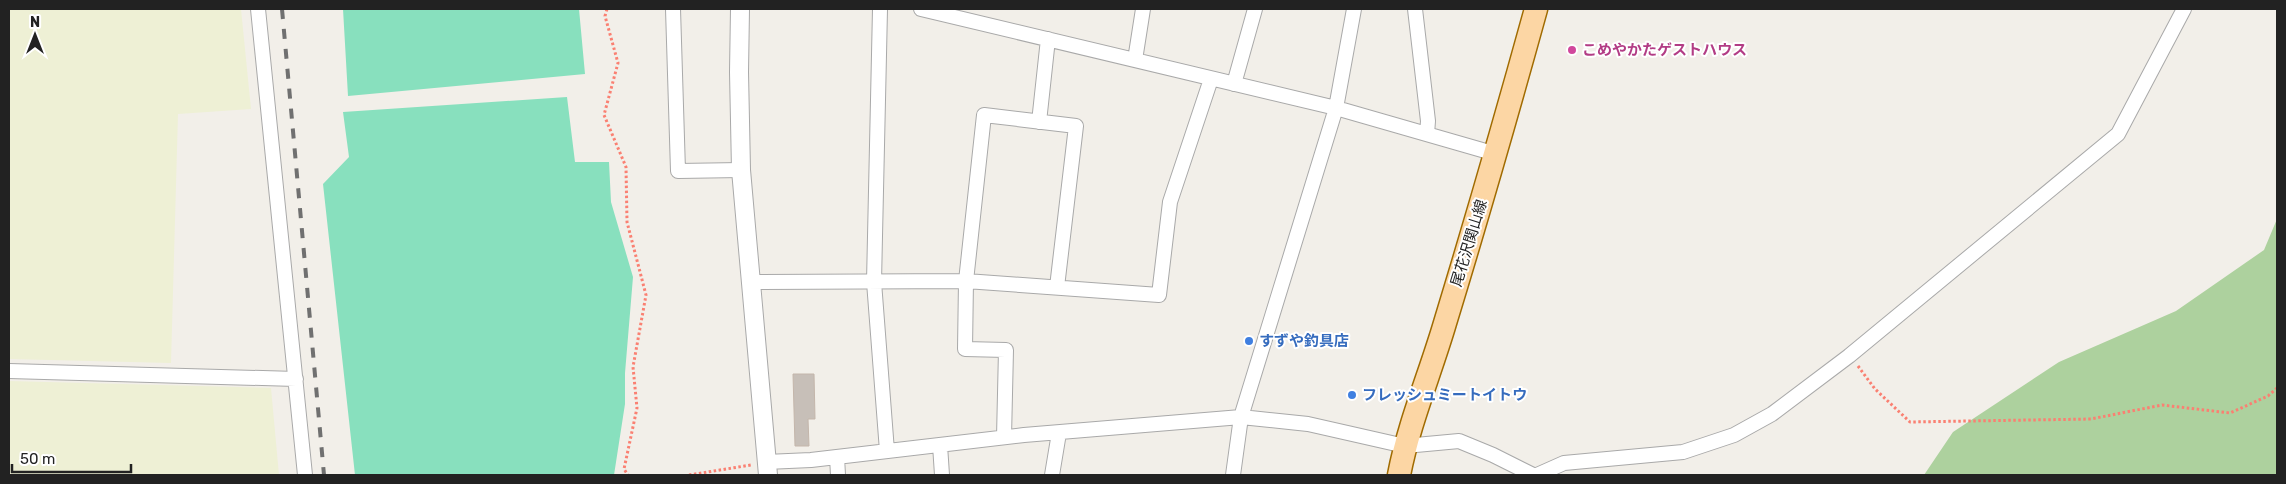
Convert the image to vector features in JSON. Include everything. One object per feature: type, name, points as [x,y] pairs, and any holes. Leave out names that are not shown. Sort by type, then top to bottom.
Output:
[{"type":"main road","name":"尾花沢関山線","points":[[1399,475],[1405,446],[1442,333],[1496,154],[1536,9]]},
{"type":"street","points":[[258,9],[305,475]]},
{"type":"street","points":[[673,9],[678,171],[741,170]]},
{"type":"street","points":[[740,9],[741,170],[767,469],[837,457],[1004,437],[1241,417],[1308,424],[1405,446],[1459,441],[1535,475],[1564,463],[1684,452],[1734,435],[1772,414],[1849,356],[2118,134],[2184,9]]},
{"type":"street","points":[[880,9],[874,282],[887,452]]},
{"type":"street","points":[[921,9],[1336,108],[1496,154]]},
{"type":"street","points":[[981,9],[982,24]]},
{"type":"street","points":[[1135,60],[1143,9]]},
{"type":"street","points":[[1234,84],[1255,9]]},
{"type":"street","points":[[1233,475],[1241,417],[1336,108],[1354,9]]},
{"type":"street","points":[[1415,9],[1428,121],[1427,134]]},
{"type":"street","points":[[1039,122],[1048,39]]},
{"type":"street","points":[[750,282],[966,281],[1158,295],[1170,202],[1211,79]]},
{"type":"street","points":[[1004,437],[1006,350],[965,349],[966,281],[984,115],[1076,126],[1057,288]]},
{"type":"street","points":[[9,371],[296,379]]},
{"type":"street","points":[[1052,475],[1059,433]]},
{"type":"street","points":[[940,445],[942,475]]},
{"type":"street","points":[[837,457],[838,475]]},
{"type":"path","points":[[607,9],[605,16],[618,63],[604,115],[626,168],[627,222],[646,295],[633,367],[637,408],[624,470],[628,475]]},
{"type":"path","points":[[1849,356],[1875,389],[1910,422],[2091,419],[2162,405],[2230,413],[2268,396],[2277,388]]},
{"type":"path","points":[[689,475],[767,469]]},
{"type":"green space","points":[[9,9],[241,9],[251,109],[178,114],[171,363],[9,359]]},
{"type":"green space","points":[[343,9],[579,9],[585,74],[348,96]]},
{"type":"green space","points":[[567,97],[575,162],[609,162],[611,202],[633,277],[625,373],[625,404],[614,475],[355,475],[323,184],[349,157],[343,112]]},
{"type":"green space","points":[[2277,219],[2277,475],[1924,475],[1953,432],[2059,362],[2176,311],[2264,250]]},
{"type":"green space","points":[[9,381],[271,388],[279,475],[9,475]]},
{"type":"building","points":[[793,374],[814,374],[815,419],[808,419],[809,446],[795,446]]},
{"type":"railway","points":[[282,9],[324,475]]},
{"type":"place","name":"こめやかたゲストハウス","points":[[1572,50]]},
{"type":"place","name":"すずや釣具店","points":[[1249,341]]},
{"type":"place","name":"フレッシュミートイトウ","points":[[1352,395]]}]
